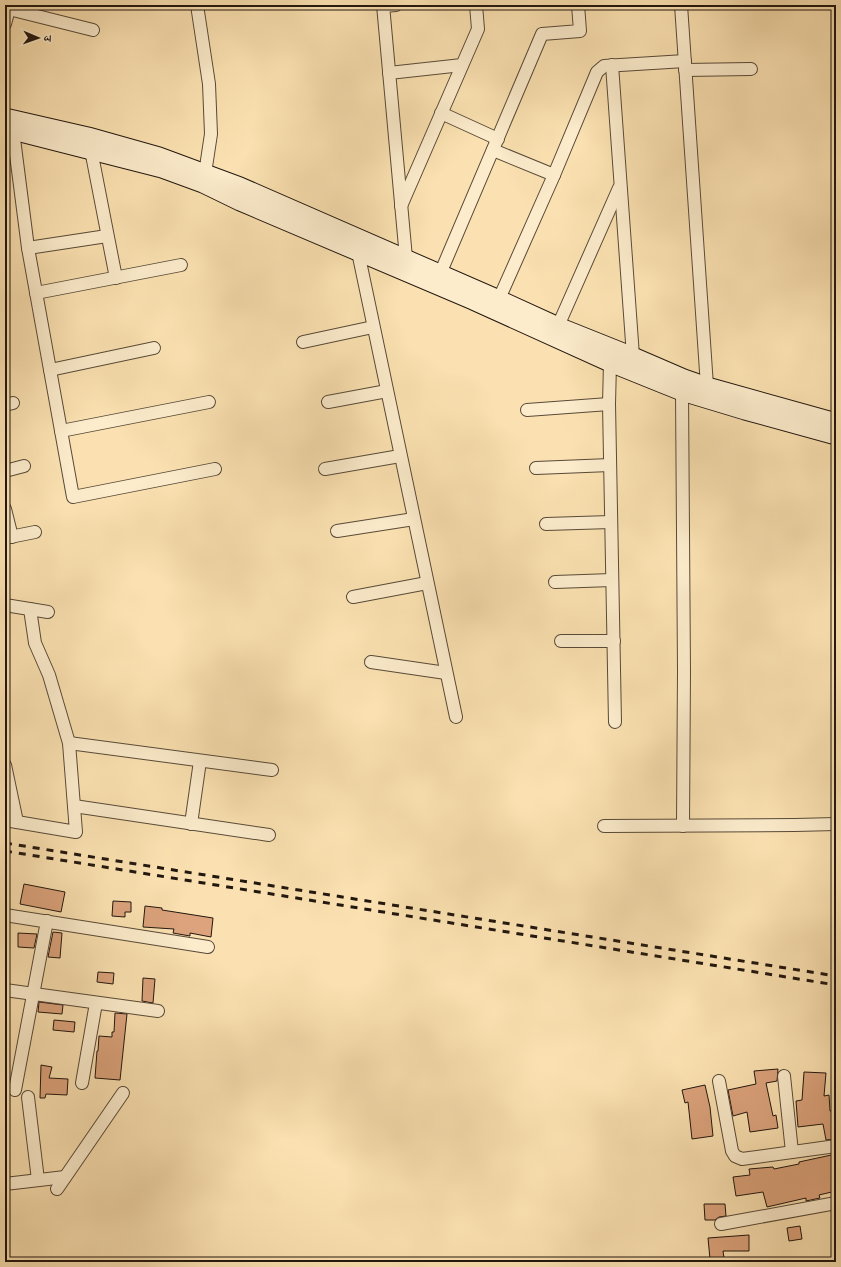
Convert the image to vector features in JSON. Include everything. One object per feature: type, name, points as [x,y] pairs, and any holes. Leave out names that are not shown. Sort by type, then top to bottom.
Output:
[{"type":"street","points":[[197,5],[209,91],[211,134],[204,178]]},
{"type":"street","points":[[396,5],[383,6],[400,207],[406,258]]},
{"type":"street","points":[[400,207],[478,29],[476,5]]},
{"type":"street","points":[[440,274],[542,34],[580,31],[578,5]]},
{"type":"street","points":[[681,5],[706,392]]},
{"type":"street","points":[[5,24],[8,7],[92,30]]},
{"type":"street","points":[[389,73],[462,65]]},
{"type":"street","points":[[612,65],[633,356]]},
{"type":"street","points":[[499,299],[554,175],[597,72],[604,66],[612,65],[752,69]]},
{"type":"street","points":[[441,113],[495,145],[554,175]]},
{"type":"street","points":[[9,124],[88,136],[159,156],[204,178],[240,202],[473,301],[610,363],[706,392],[836,436]]},
{"type":"street","points":[[9,124],[91,150],[162,169],[204,178],[291,208],[558,326],[633,356],[683,385]]},
{"type":"street","points":[[9,124],[28,248],[73,497],[215,469]]},
{"type":"street","points":[[91,150],[116,278]]},
{"type":"street","points":[[558,326],[620,186]]},
{"type":"street","points":[[28,248],[107,236]]},
{"type":"street","points":[[358,252],[386,391],[456,717]]},
{"type":"street","points":[[36,293],[181,265]]},
{"type":"street","points":[[303,342],[373,327]]},
{"type":"street","points":[[50,370],[154,348]]},
{"type":"street","points":[[610,363],[609,404],[615,722]]},
{"type":"street","points":[[683,385],[683,826]]},
{"type":"street","points":[[328,402],[386,391]]},
{"type":"street","points":[[706,392],[836,422]]},
{"type":"street","points":[[61,431],[209,402]]},
{"type":"street","points":[[527,410],[609,404]]},
{"type":"street","points":[[325,469],[400,456]]},
{"type":"street","points":[[536,468],[610,465]]},
{"type":"street","points":[[5,471],[24,466]]},
{"type":"street","points":[[5,509],[8,537],[35,532]]},
{"type":"street","points":[[337,531],[414,519]]},
{"type":"street","points":[[546,524],[611,522]]},
{"type":"street","points":[[555,582],[612,580]]},
{"type":"street","points":[[353,597],[427,583]]},
{"type":"street","points":[[5,605],[48,612]]},
{"type":"street","points":[[5,765],[11,821],[76,832],[68,743],[48,674],[35,643],[30,609]]},
{"type":"street","points":[[561,641],[614,641]]},
{"type":"street","points":[[371,662],[446,673]]},
{"type":"street","points":[[68,743],[272,770]]},
{"type":"street","points":[[191,824],[200,761]]},
{"type":"street","points":[[74,806],[269,836]]},
{"type":"street","points":[[604,826],[836,824]]},
{"type":"street","points":[[5,914],[208,947]]},
{"type":"street","points":[[15,1090],[47,921]]},
{"type":"street","points":[[5,990],[158,1011]]},
{"type":"street","points":[[82,1083],[96,1003]]},
{"type":"street","points":[[784,1076],[792,1152]]},
{"type":"street","points":[[719,1081],[732,1151],[735,1156],[742,1159],[836,1146]]},
{"type":"street","points":[[57,1189],[123,1093]]},
{"type":"street","points":[[28,1097],[38,1180]]},
{"type":"street","points":[[5,1184],[65,1177]]},
{"type":"street","points":[[721,1224],[835,1204]]},
{"type":"building","points":[[24,884],[65,892],[61,912],[20,904]]},
{"type":"building","points":[[113,901],[131,902],[131,912],[125,912],[125,917],[112,916]]},
{"type":"building","points":[[145,906],[213,918],[211,937],[190,933],[190,936],[173,933],[174,929],[143,927]]},
{"type":"building","points":[[53,932],[62,933],[60,958],[48,957]]},
{"type":"building","points":[[18,933],[37,934],[34,948],[18,947]]},
{"type":"building","points":[[98,972],[114,973],[113,984],[97,982]]},
{"type":"building","points":[[143,978],[155,979],[153,1003],[142,1001]]},
{"type":"building","points":[[39,1002],[63,1005],[62,1014],[38,1012]]},
{"type":"building","points":[[115,1013],[127,1014],[120,1080],[95,1078],[99,1036],[112,1037],[112,1032],[114,1032]]},
{"type":"building","points":[[54,1020],[75,1022],[74,1032],[53,1030]]},
{"type":"building","points":[[41,1065],[52,1067],[49,1078],[68,1079],[67,1095],[46,1094],[45,1098],[40,1098]]},
{"type":"building","points":[[778,1069],[777,1081],[766,1083],[773,1116],[776,1115],[778,1128],[750,1132],[747,1112],[733,1116],[728,1090],[756,1084],[754,1071]]},
{"type":"building","points":[[804,1072],[826,1073],[824,1096],[829,1095],[830,1111],[836,1110],[836,1139],[826,1140],[823,1124],[798,1127],[796,1101],[802,1100]]},
{"type":"building","points":[[705,1085],[710,1107],[713,1136],[692,1139],[688,1102],[685,1103],[682,1090]]},
{"type":"building","points":[[836,1154],[836,1191],[819,1195],[820,1198],[806,1201],[806,1198],[767,1207],[763,1192],[736,1196],[733,1177],[750,1175],[749,1169],[773,1167],[774,1169]]},
{"type":"building","points":[[704,1204],[725,1204],[726,1216],[719,1217],[715,1220],[705,1220]]},
{"type":"building","points":[[800,1226],[802,1239],[789,1241],[787,1228]]},
{"type":"building","points":[[749,1235],[749,1251],[723,1251],[724,1258],[710,1259],[708,1238]]},
{"type":"railway","points":[[5,843],[836,976]]},
{"type":"railway","points":[[5,851],[836,985]]}]
